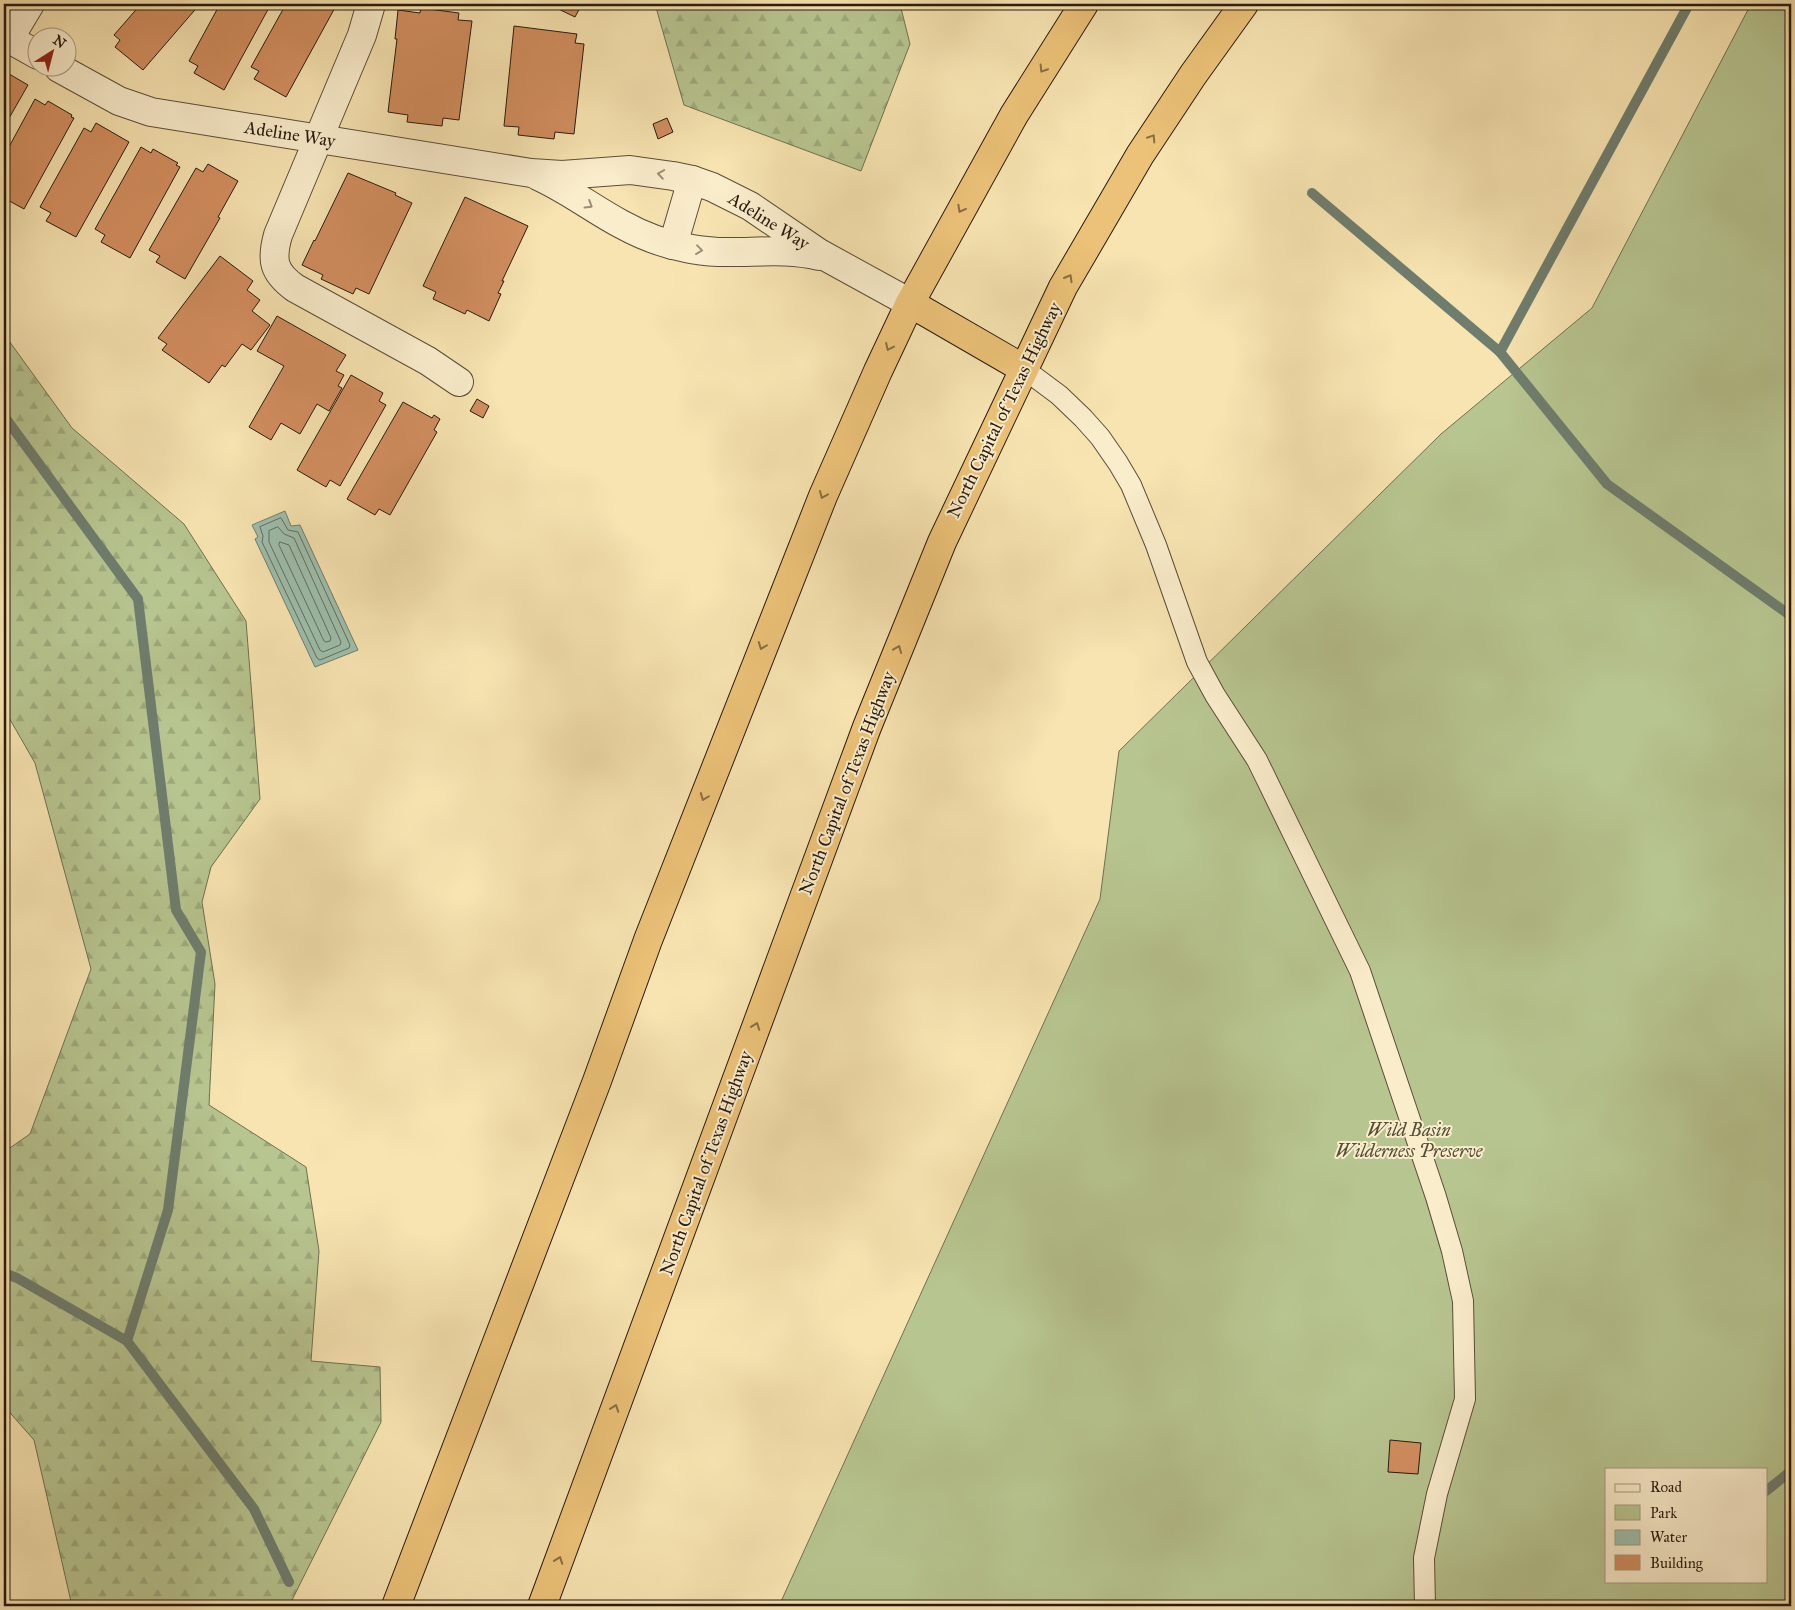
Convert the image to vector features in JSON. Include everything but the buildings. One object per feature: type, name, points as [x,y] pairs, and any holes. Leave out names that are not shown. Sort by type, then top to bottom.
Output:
[{"type":"highway","points":[[396,1606],[597,1082],[648,940],[761,649],[823,496],[910,303],[1014,115],[1084,4]]},
{"type":"highway","name":"North Capital of Texas Highway","points":[[542,1606],[867,727],[942,542],[1064,287],[1140,156],[1193,75],[1244,4]]},
{"type":"highway","points":[[910,303],[1024,369]]},
{"type":"street","points":[[28,50],[7,38],[30,4]]},
{"type":"street","points":[[371,4],[362,35],[278,235],[274,259],[276,267],[287,282],[295,288],[428,361],[459,382]]},
{"type":"street","name":"Adeline Way","points":[[77,78],[119,101],[139,109],[178,117],[318,138],[531,174],[562,176],[630,170],[692,180],[712,187],[750,206],[828,258],[910,303]]},
{"type":"street","name":"Adeline Way","points":[[531,174],[562,189],[621,224],[673,245],[688,249],[716,252],[791,251],[828,258]]},
{"type":"street","points":[[673,245],[692,180]]},
{"type":"lane","points":[[1024,369],[1084,418],[1114,457],[1131,485],[1156,544],[1197,662],[1215,695],[1257,760],[1360,971],[1436,1197],[1452,1251],[1463,1301],[1465,1399],[1437,1494],[1424,1558],[1425,1606]]},
{"type":"green space","points":[[655,4],[900,4],[910,44],[861,171],[684,105]]},
{"type":"green space","name":"Wild Basin Wilderness Preserve","points":[[1751,4],[1791,4],[1791,1606],[779,1606],[1100,899],[1119,751],[1441,434],[1592,308]]},
{"type":"green space","points":[[4,334],[72,428],[184,524],[246,621],[260,799],[211,867],[202,902],[215,984],[209,1105],[306,1167],[319,1251],[311,1361],[380,1367],[381,1422],[289,1606],[72,1606],[34,1440],[4,1406],[4,1152],[30,1134],[91,969],[35,763],[4,709]]},
{"type":"water","points":[[285,511],[291,526],[300,525],[358,650],[315,667],[255,539],[258,537],[252,525]]},
{"type":"waterway","points":[[1689,4],[1500,352],[1607,484],[1791,616]]},
{"type":"waterway","points":[[1312,193],[1500,352]]},
{"type":"waterway","points":[[4,416],[138,599],[176,910],[201,952],[168,1210],[127,1341],[254,1509],[289,1582]]},
{"type":"waterway","points":[[4,1273],[17,1278],[127,1341]]},
{"type":"waterway","points":[[1768,1489],[1791,1471]]}]
